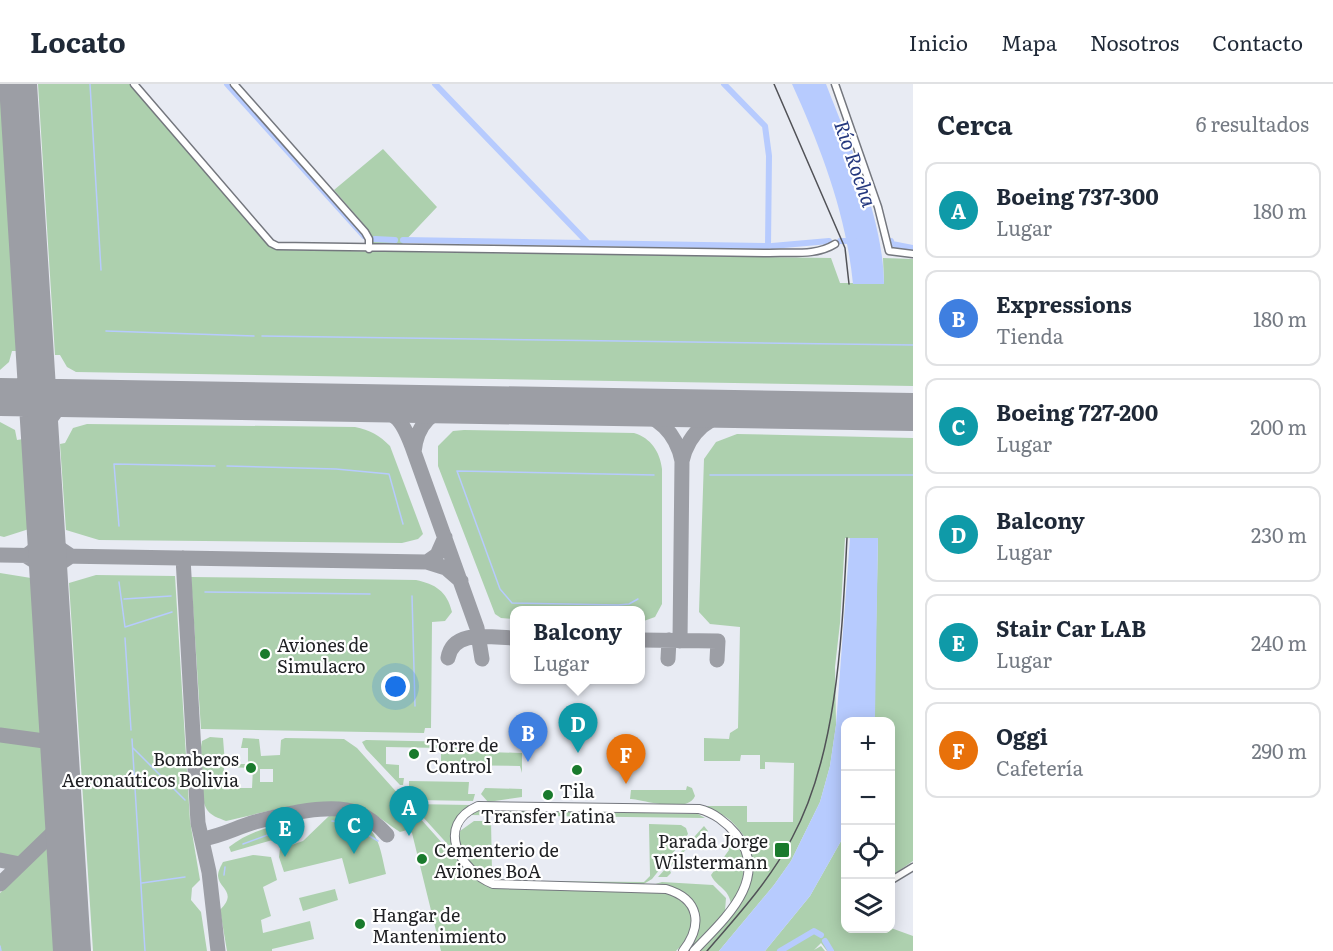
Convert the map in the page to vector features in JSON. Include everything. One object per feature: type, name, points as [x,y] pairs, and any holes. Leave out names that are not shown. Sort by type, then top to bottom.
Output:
[{"type":"street","points":[[134,84],[271,243],[282,247],[805,252],[825,250],[835,244]]},
{"type":"street","points":[[234,84],[365,232],[369,239],[369,249]]},
{"type":"street","points":[[835,84],[878,207],[889,251],[913,254]]},
{"type":"street","points":[[683,951],[693,936],[696,919],[691,905],[681,895],[666,889],[493,884],[474,873],[459,855],[455,838],[460,819],[478,806],[699,809],[708,812],[728,825],[739,838],[748,858],[749,872],[743,893],[736,904],[694,951]]},
{"type":"street","points":[[894,879],[913,867]]},
{"type":"green space","points":[[0,84],[17,351],[12,351],[9,362],[0,370]]},
{"type":"green space","points":[[38,84],[130,84],[275,250],[831,258],[840,283],[884,283],[883,258],[913,259],[913,386],[76,372],[67,367],[60,355],[55,355]]},
{"type":"green space","points":[[383,149],[437,207],[402,244],[373,243],[367,228],[334,190]]},
{"type":"green space","points":[[0,422],[15,430],[17,440],[23,439],[29,529],[4,537],[0,536]]},
{"type":"green space","points":[[87,424],[355,427],[365,430],[378,436],[390,446],[423,534],[418,539],[402,543],[99,540],[66,530],[60,444],[65,443],[73,428]]},
{"type":"green space","points":[[453,431],[634,433],[650,442],[657,451],[662,469],[662,604],[655,617],[645,621],[645,606],[510,606],[510,619],[501,618],[495,614],[438,466],[438,446]]},
{"type":"green space","points":[[737,434],[913,438],[913,861],[895,873],[895,717],[874,717],[878,539],[845,538],[835,667],[836,725],[830,766],[820,802],[791,861],[774,885],[719,951],[699,951],[726,922],[737,906],[747,890],[752,873],[752,856],[745,838],[730,820],[706,806],[747,806],[747,822],[793,822],[794,763],[765,762],[765,769],[760,769],[760,755],[741,755],[740,761],[704,761],[704,738],[729,739],[730,733],[738,728],[740,627],[710,624],[699,612],[704,459],[716,442]]},
{"type":"green space","points":[[0,573],[31,578],[41,739],[0,733]]},
{"type":"green space","points":[[96,575],[175,576],[190,821],[200,880],[192,888],[191,900],[201,912],[207,951],[93,951],[69,583]]},
{"type":"green space","points":[[191,577],[416,580],[434,586],[447,599],[452,612],[445,621],[432,622],[431,728],[425,728],[424,733],[201,729]]},
{"type":"green space","points":[[210,737],[223,738],[225,764],[248,764],[248,748],[241,748],[243,738],[259,739],[261,756],[280,755],[281,740],[285,738],[344,739],[357,748],[470,874],[482,883],[504,889],[667,893],[677,898],[689,911],[692,926],[689,934],[676,951],[441,951],[412,833],[407,830],[400,832],[364,809],[350,804],[315,803],[226,821],[218,818],[208,811],[202,796],[202,741]],"holes":[[[224,767],[253,768],[252,788],[223,788]],[[260,769],[273,769],[273,782],[260,782]]]},
{"type":"green space","points":[[0,738],[41,744],[47,830],[15,860],[0,858]]},
{"type":"green space","points":[[366,740],[457,742],[457,751],[522,753],[522,773],[520,766],[441,765],[441,748],[386,747],[386,764],[399,765],[399,778],[404,778],[403,785],[400,785],[366,749],[362,742]]},
{"type":"green space","points":[[409,781],[469,782],[468,794],[475,794],[473,801],[417,800],[409,793]]},
{"type":"green space","points":[[687,786],[692,788],[695,796],[690,802],[683,804],[664,805],[630,799],[631,790],[686,790]]},
{"type":"green space","points":[[485,788],[522,789],[522,797],[488,802],[481,794]]},
{"type":"green space","points":[[411,804],[471,805],[456,818],[451,836],[452,849]]},
{"type":"green space","points":[[481,810],[698,814],[705,818],[469,815]]},
{"type":"green space","points":[[339,815],[362,823],[374,835],[381,851],[386,874],[349,884],[342,858],[284,872],[279,857],[280,849],[303,841],[329,816]]},
{"type":"green space","points":[[474,821],[491,821],[492,871],[495,877],[503,880],[496,880],[479,872],[466,859],[459,844],[460,831]]},
{"type":"green space","points":[[296,823],[301,827],[290,835],[231,852],[229,847],[253,833]]},
{"type":"green space","points":[[649,824],[681,825],[686,828],[688,834],[652,879],[642,885],[531,881],[644,882],[650,876]]},
{"type":"green space","points":[[704,826],[708,831],[706,833],[704,830],[669,868],[671,873],[667,877],[658,877]]},
{"type":"green space","points":[[726,834],[740,849],[744,867],[740,886],[731,904],[728,894],[711,875],[729,850]]},
{"type":"green space","points":[[841,841],[841,933],[895,933],[895,929],[913,936],[913,951],[827,951],[821,943],[814,950],[821,946],[825,951],[765,951],[810,896]]},
{"type":"green space","points":[[48,846],[55,951],[0,951],[0,893]]},
{"type":"green space","points":[[253,855],[271,857],[277,880],[263,887],[271,916],[261,920],[263,933],[310,921],[314,939],[272,949],[272,951],[227,951],[220,910],[228,895],[219,880],[218,872],[223,862]]},
{"type":"green space","points":[[662,882],[713,885],[726,898],[725,911],[691,951],[687,951],[699,926],[699,915],[695,905],[678,891],[652,885]]},
{"type":"green space","points":[[335,889],[338,900],[303,911],[299,898]]},
{"type":"water","name":"Río Rocha","points":[[792,84],[826,84],[872,207],[882,258],[884,284],[853,284],[845,232],[831,181]]},
{"type":"water","points":[[850,538],[878,538],[875,716],[841,717],[841,841],[810,896],[765,951],[719,951],[791,861],[820,802],[830,766],[836,725]]},
{"type":"waterway","points":[[90,84],[101,270]]},
{"type":"waterway","points":[[227,84],[364,236]]},
{"type":"waterway","points":[[435,84],[587,242]]},
{"type":"waterway","points":[[403,240],[768,246],[769,156],[765,126],[724,84]]},
{"type":"waterway","points":[[375,239],[395,240]]},
{"type":"waterway","points":[[772,246],[829,241]]},
{"type":"waterway","points":[[840,241],[854,241]]},
{"type":"waterway","points":[[891,241],[892,244],[913,248]]},
{"type":"waterway","points":[[106,331],[254,336]]},
{"type":"waterway","points":[[262,336],[913,345]]},
{"type":"waterway","points":[[119,526],[114,464],[215,466]]},
{"type":"waterway","points":[[227,466],[336,469],[389,474],[403,524]]},
{"type":"waterway","points":[[638,599],[629,604],[618,605],[512,603],[500,589],[457,471],[654,475]]},
{"type":"waterway","points":[[710,475],[913,475]]},
{"type":"waterway","points":[[119,582],[125,627],[172,612]]},
{"type":"waterway","points":[[205,592],[370,594]]},
{"type":"waterway","points":[[124,599],[171,596]]},
{"type":"waterway","points":[[412,596],[415,706]]},
{"type":"waterway","points":[[125,638],[131,730]]},
{"type":"waterway","points":[[132,739],[145,951]]},
{"type":"waterway","points":[[133,748],[185,800]]},
{"type":"waterway","points":[[332,821],[348,823],[378,841]]},
{"type":"waterway","points":[[243,844],[289,827]]},
{"type":"waterway","points":[[224,875],[225,867]]},
{"type":"waterway","points":[[142,883],[185,877]]},
{"type":"waterway","points":[[780,951],[814,931],[821,935]]},
{"type":"waterway","points":[[825,941],[831,951]]},
{"type":"waterway","points":[[0,946],[1,951]]},
{"type":"taxiway","points":[[4,397],[26,408],[40,430]]},
{"type":"taxiway","points":[[41,456],[46,427],[50,420],[61,407],[79,398]]},
{"type":"taxiway","points":[[365,403],[385,410],[398,419],[414,452],[419,433],[428,419],[441,410],[460,404]]},
{"type":"taxiway","points":[[631,407],[650,416],[664,427],[675,441],[682,461],[690,440],[704,425],[721,415],[743,409]]},
{"type":"taxiway","points":[[414,452],[477,628],[482,659]]},
{"type":"taxiway","points":[[680,641],[682,461]]},
{"type":"taxiway","points":[[26,556],[39,546],[46,525],[56,546],[71,556]]},
{"type":"taxiway","points":[[445,537],[437,555],[427,562],[446,568],[461,581]]},
{"type":"taxiway","points":[[0,555],[427,562]]},
{"type":"taxiway","points":[[26,556],[42,566],[49,581],[56,566],[71,556]]},
{"type":"taxiway","points":[[183,558],[198,823],[209,872],[218,951]]},
{"type":"taxiway","points":[[448,658],[457,642],[466,638],[485,636],[510,638]]},
{"type":"taxiway","points":[[645,640],[718,641],[717,660]]},
{"type":"taxiway","points":[[668,659],[669,640]]},
{"type":"taxiway","points":[[0,735],[59,743]]},
{"type":"taxiway","points":[[202,839],[278,816],[321,809],[347,810],[361,815],[374,822],[387,835]]},
{"type":"taxiway","points":[[0,884],[64,822]]},
{"type":"taxiway","points":[[0,860],[20,864]]},
{"type":"runway","points":[[18,84],[72,951]]},
{"type":"runway","points":[[0,397],[913,412]]},
{"type":"tram line","points":[[774,84],[845,248],[849,284]]},
{"type":"tram line","points":[[707,951],[753,897],[774,868],[792,838],[807,805],[819,768],[835,691],[840,652],[847,538]]},
{"type":"place","name":"Aviones de Simulacro","points":[[265,654]]},
{"type":"place","name":"Balcony","points":[[578,753]]},
{"type":"place","name":"Torre de Control","points":[[414,754]]},
{"type":"place","name":"Expressions","points":[[528,762]]},
{"type":"place","name":"Bomberos Aeronaúticos Bolivia","points":[[251,768]]},
{"type":"place","name":"Tila","points":[[577,770]]},
{"type":"place","name":"Oggi","points":[[626,784]]},
{"type":"place","name":"Transfer Latina","points":[[548,795]]},
{"type":"place","name":"Boeing 737-300","points":[[409,836]]},
{"type":"place","name":"Parada Jorge Wilstermann","points":[[782,850]]},
{"type":"place","name":"Boeing 727-200","points":[[354,854]]},
{"type":"place","name":"Stair Car LAB","points":[[285,857]]},
{"type":"place","name":"Cementerio de Aviones BoA","points":[[422,859]]},
{"type":"place","name":"Hangar de Mantenimiento","points":[[360,924]]}]
